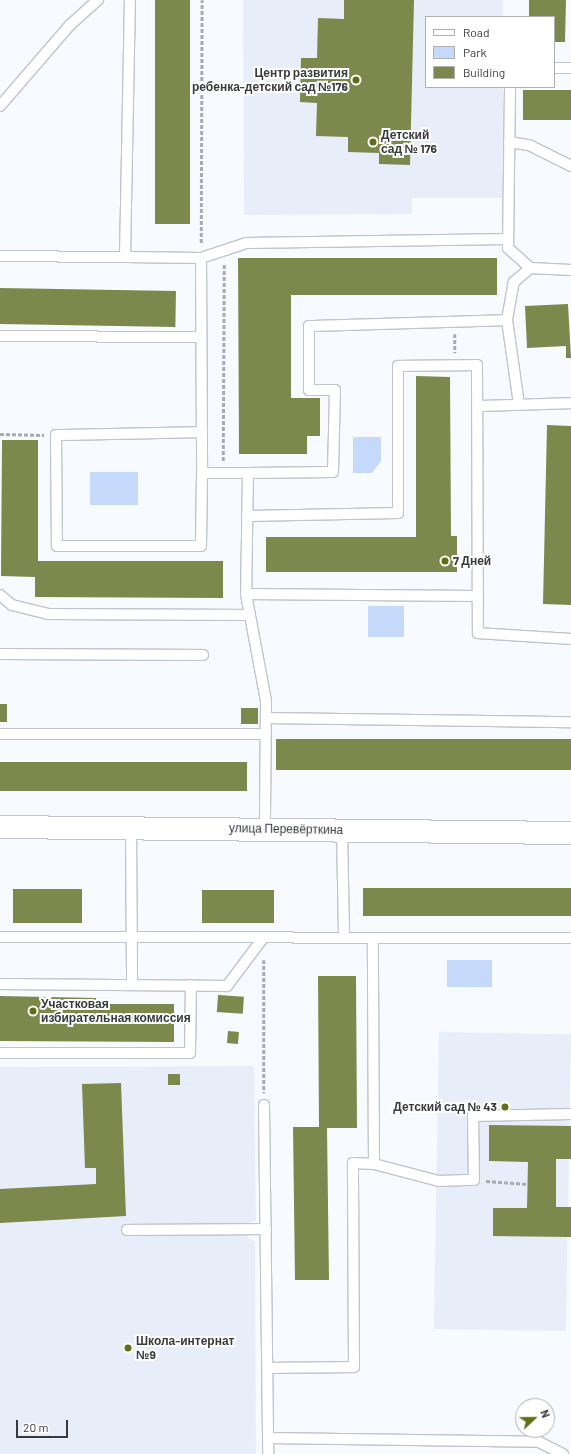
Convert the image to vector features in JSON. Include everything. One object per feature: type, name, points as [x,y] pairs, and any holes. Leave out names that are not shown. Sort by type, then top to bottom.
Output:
[{"type":"street","name":"улица Перевёрткина","points":[[0,827],[265,828],[571,833]]},
{"type":"lane","points":[[0,106],[65,31],[98,0]]},
{"type":"lane","points":[[125,257],[130,0]]},
{"type":"lane","points":[[555,68],[571,68]]},
{"type":"lane","points":[[510,88],[508,248],[530,268],[571,270]]},
{"type":"lane","points":[[509,142],[529,145],[571,166]]},
{"type":"lane","points":[[0,256],[201,258],[224,248],[246,243],[508,239]]},
{"type":"lane","points":[[201,258],[202,432],[201,546],[57,546],[56,435],[202,432]]},
{"type":"lane","points":[[519,404],[506,320],[514,282],[530,268]]},
{"type":"lane","points":[[202,473],[332,472],[335,390],[309,390],[309,326],[506,320]]},
{"type":"lane","points":[[0,336],[201,337]]},
{"type":"lane","points":[[247,516],[398,513],[398,366],[477,365],[478,633],[571,639]]},
{"type":"lane","points":[[478,406],[571,403]]},
{"type":"lane","points":[[248,473],[246,594],[266,718],[265,828]]},
{"type":"lane","points":[[246,594],[477,596]]},
{"type":"lane","points":[[0,595],[12,605],[47,614],[250,615]]},
{"type":"lane","points":[[0,654],[203,655]]},
{"type":"lane","points":[[266,718],[571,722]]},
{"type":"lane","points":[[0,734],[266,734]]},
{"type":"lane","points":[[131,828],[132,985]]},
{"type":"lane","points":[[342,830],[344,938]]},
{"type":"lane","points":[[0,937],[373,939],[571,938]]},
{"type":"lane","points":[[0,984],[227,986],[263,938]]},
{"type":"lane","points":[[373,939],[374,1164]]},
{"type":"lane","points":[[0,1053],[190,1053],[191,985]]},
{"type":"lane","points":[[264,1105],[268,1454]]},
{"type":"lane","points":[[268,1368],[354,1367],[353,1163],[374,1164],[439,1181],[474,1180],[473,1116],[571,1114]]},
{"type":"lane","points":[[127,1230],[266,1229]]},
{"type":"lane","points":[[268,1438],[539,1442],[563,1454]]},
{"type":"path","points":[[201,258],[202,0]]},
{"type":"path","points":[[223,473],[224,248]]},
{"type":"path","points":[[0,434],[56,435]]},
{"type":"path","points":[[263,938],[264,1105]]},
{"type":"path","points":[[474,1180],[527,1184]]},
{"type":"shaded area","name":"Детский сад № 176","points":[[243,0],[503,0],[503,16],[425,16],[425,88],[503,88],[504,198],[412,198],[412,214],[244,215]]},
{"type":"shaded area","name":"Детский сад № 43","points":[[439,1032],[571,1034],[566,1331],[434,1329]]},
{"type":"shaded area","name":"Школа-интернат №9","points":[[254,1066],[256,1221],[249,1223],[248,1238],[255,1242],[256,1454],[0,1454],[0,1067]]},
{"type":"green space","points":[[353,437],[381,437],[381,461],[372,473],[353,473]]},
{"type":"green space","points":[[90,472],[138,472],[138,505],[90,505]]},
{"type":"green space","points":[[368,606],[404,606],[404,637],[368,637]]},
{"type":"green space","points":[[447,960],[492,960],[492,987],[447,987]]},
{"type":"building","points":[[155,0],[190,0],[190,224],[155,224]]},
{"type":"building","name":"Центр развития ребенка-детский сад №176","points":[[344,0],[414,0],[410,165],[379,164],[379,153],[348,152],[348,137],[316,136],[317,103],[300,102],[301,58],[317,58],[318,18],[344,19]]},
{"type":"building","points":[[529,0],[566,0],[565,42],[555,42],[555,16],[529,16]]},
{"type":"building","points":[[523,90],[571,90],[571,120],[523,120]]},
{"type":"building","points":[[238,258],[497,258],[497,295],[291,295],[291,398],[320,398],[320,436],[307,436],[307,454],[239,454]]},
{"type":"building","points":[[0,288],[176,291],[175,327],[0,324]]},
{"type":"building","points":[[568,304],[571,358],[566,358],[566,346],[527,348],[525,306]]},
{"type":"building","points":[[416,376],[450,377],[451,536],[457,536],[457,572],[266,572],[266,537],[416,537]]},
{"type":"building","points":[[547,425],[571,426],[571,605],[543,604]]},
{"type":"building","points":[[2,440],[38,440],[38,561],[223,561],[223,598],[35,597],[35,577],[1,576]]},
{"type":"building","points":[[0,704],[7,704],[7,722],[0,722]]},
{"type":"building","points":[[241,708],[258,708],[258,724],[241,724]]},
{"type":"building","points":[[276,739],[571,739],[571,770],[276,770]]},
{"type":"building","points":[[0,762],[247,762],[247,791],[0,791]]},
{"type":"building","points":[[363,888],[571,888],[571,916],[363,916]]},
{"type":"building","points":[[13,889],[82,889],[82,923],[13,923]]},
{"type":"building","points":[[202,890],[274,890],[274,923],[202,923]]},
{"type":"building","points":[[318,976],[356,976],[357,1128],[327,1128],[329,1280],[295,1280],[293,1127],[319,1127]]},
{"type":"building","points":[[218,995],[244,997],[243,1014],[217,1012]]},
{"type":"building","points":[[0,996],[96,998],[96,1004],[174,1004],[174,1042],[0,1041]]},
{"type":"building","points":[[228,1031],[239,1032],[238,1044],[227,1043]]},
{"type":"building","points":[[168,1074],[180,1074],[180,1085],[168,1085]]},
{"type":"building","points":[[121,1083],[126,1216],[0,1223],[0,1189],[96,1184],[96,1168],[85,1168],[82,1084]]},
{"type":"building","points":[[489,1125],[571,1126],[571,1159],[556,1159],[556,1207],[571,1207],[571,1237],[493,1236],[493,1208],[527,1208],[528,1162],[489,1161]]},
{"type":"place","name":"Центр развития ребенка-детский сад №176","points":[[356,80]]},
{"type":"place","name":"Детский сад № 176","points":[[373,142]]},
{"type":"place","name":"7 Дней","points":[[445,561]]},
{"type":"place","name":"Участковая избирательная комиссия","points":[[33,1011]]},
{"type":"place","name":"Детский сад № 43","points":[[505,1107]]},
{"type":"place","name":"Школа-интернат №9","points":[[128,1348]]}]
